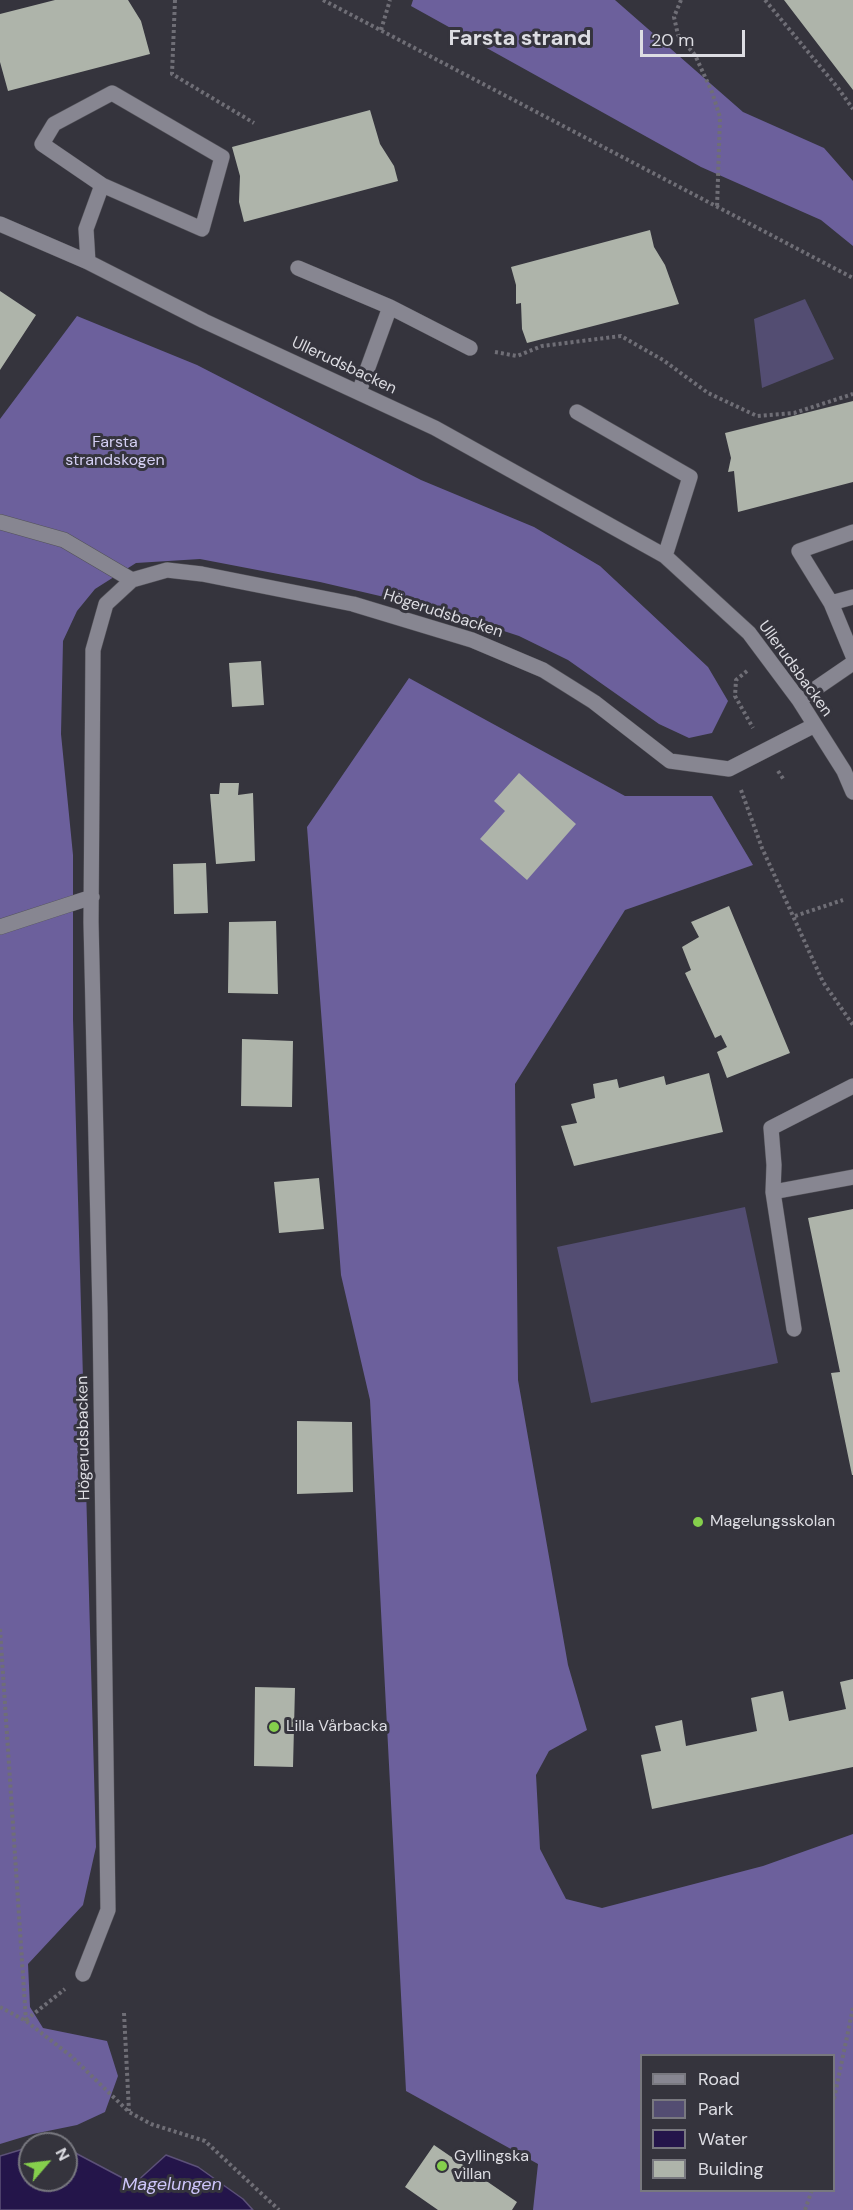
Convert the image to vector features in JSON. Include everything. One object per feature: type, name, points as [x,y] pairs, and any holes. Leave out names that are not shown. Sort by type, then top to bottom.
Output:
[{"type":"street","points":[[112,93],[222,157],[202,229],[102,185],[42,144],[54,124],[112,93]]},
{"type":"street","points":[[88,262],[86,229],[102,185]]},
{"type":"street","name":"Ullerudsbacken","points":[[0,224],[88,262],[204,321],[435,428],[665,556],[749,633],[799,700],[813,726],[844,771],[853,792]]},
{"type":"street","points":[[298,268],[390,307],[470,348]]},
{"type":"street","points":[[359,392],[390,307]]},
{"type":"street","points":[[577,412],[690,477],[665,556]]},
{"type":"street","points":[[0,522],[64,540],[132,580]]},
{"type":"street","points":[[853,532],[799,550],[831,603],[853,656]]},
{"type":"street","name":"Högerudsbacken","points":[[82,1974],[108,1910],[92,897],[93,650],[106,604],[132,580],[167,570],[202,574],[353,604],[472,640],[543,670],[594,702],[670,760],[729,769],[813,726]]},
{"type":"street","points":[[831,603],[853,597]]},
{"type":"street","points":[[799,700],[853,663]]},
{"type":"street","points":[[0,927],[92,897]]},
{"type":"street","points":[[794,1329],[773,1192],[774,1165],[771,1128],[853,1086]]},
{"type":"street","points":[[773,1192],[853,1177]]},
{"type":"path","points":[[175,0],[172,74],[254,123]]},
{"type":"path","points":[[323,0],[853,278]]},
{"type":"path","points":[[381,30],[390,0]]},
{"type":"path","points":[[681,0],[674,17],[678,35],[695,55],[720,117],[717,208]]},
{"type":"path","points":[[765,0],[853,109]]},
{"type":"path","points":[[470,348],[517,356],[542,346],[621,336],[663,360],[708,393],[757,416],[794,413],[853,394]]},
{"type":"path","points":[[767,658],[736,680],[735,696],[784,780]]},
{"type":"path","points":[[739,784],[762,848],[824,982],[853,1025]]},
{"type":"path","points":[[795,916],[843,900]]},
{"type":"path","points":[[0,1629],[26,2021]]},
{"type":"path","points":[[26,2021],[82,1974]]},
{"type":"path","points":[[0,2007],[26,2021],[71,2056],[129,2112],[151,2124],[205,2141],[279,2210]]},
{"type":"path","points":[[835,2094],[853,2008]]},
{"type":"path","points":[[124,2013],[129,2112]]},
{"type":"path","points":[[805,2210],[811,2192]]},
{"type":"green space","points":[[413,0],[615,0],[743,112],[824,148],[853,181],[853,246],[821,220],[701,167],[411,6]]},
{"type":"green space","points":[[805,299],[834,359],[762,388],[754,319]]},
{"type":"green space","name":"Farsta strandskogen","points":[[77,316],[197,365],[421,480],[534,527],[600,566],[708,667],[728,701],[712,733],[689,738],[659,724],[568,660],[519,636],[440,610],[320,582],[200,559],[136,563],[95,589],[77,611],[63,641],[61,734],[73,855],[73,1019],[96,1847],[83,1905],[28,1964],[30,2007],[43,2028],[107,2041],[118,2076],[105,2112],[77,2125],[43,2132],[18,2132],[18,2139],[0,2144],[0,419]]},
{"type":"green space","points":[[409,678],[625,796],[712,796],[753,865],[625,910],[515,1084],[518,1380],[568,1665],[587,1730],[549,1751],[536,1775],[540,1849],[566,1899],[602,1908],[763,1866],[853,1834],[853,2210],[533,2210],[538,2164],[406,2091],[370,1400],[341,1275],[307,827]]},
{"type":"green space","points":[[745,1207],[778,1363],[591,1403],[557,1247]]},
{"type":"water","name":"Magelungen","points":[[18,2151],[18,2192],[78,2192],[78,2154],[134,2184],[166,2155],[198,2167],[243,2199],[253,2210],[0,2210],[0,2156]]},
{"type":"building","points":[[55,0],[128,0],[141,21],[150,54],[8,91],[0,62],[0,14]]},
{"type":"building","points":[[784,0],[853,0],[853,90]]},
{"type":"building","points":[[370,110],[380,144],[394,166],[398,181],[244,222],[239,202],[240,176],[232,147]]},
{"type":"building","points":[[650,230],[654,247],[665,265],[679,304],[527,343],[522,329],[521,303],[516,304],[516,285],[511,267]]},
{"type":"building","points":[[0,291],[36,315],[0,370]]},
{"type":"building","points":[[853,401],[853,482],[738,512],[734,471],[728,472],[731,458],[725,433]]},
{"type":"building","points":[[261,661],[264,705],[232,707],[229,663]]},
{"type":"building","points":[[519,773],[576,824],[527,880],[480,839],[505,811],[494,801]]},
{"type":"building","points":[[220,783],[239,783],[238,795],[253,793],[255,861],[216,864],[210,794],[219,794]]},
{"type":"building","points":[[206,863],[208,913],[174,914],[173,864]]},
{"type":"building","points":[[729,906],[790,1053],[727,1078],[717,1052],[727,1047],[721,1035],[715,1038],[685,973],[691,970],[682,947],[699,937],[691,922]]},
{"type":"building","points":[[276,921],[278,994],[228,993],[229,922]]},
{"type":"building","points":[[242,1039],[293,1041],[292,1107],[241,1106]]},
{"type":"building","points":[[709,1073],[723,1132],[574,1166],[561,1126],[577,1123],[571,1104],[595,1098],[593,1084],[617,1079],[619,1088],[664,1076],[666,1085]]},
{"type":"building","points":[[319,1178],[324,1229],[279,1233],[274,1182]]},
{"type":"building","points":[[853,1209],[852,1475],[831,1373],[840,1372],[808,1218]]},
{"type":"building","points":[[297,1421],[352,1422],[353,1492],[297,1494]]},
{"type":"building","points":[[853,1679],[853,1767],[652,1809],[641,1755],[661,1751],[655,1726],[682,1720],[686,1746],[757,1731],[751,1698],[783,1691],[789,1721],[846,1709],[840,1682]]},
{"type":"building","name":"Lilla Vårbacka","points":[[255,1687],[295,1688],[293,1767],[254,1766]]},
{"type":"building","name":"Gyllingska villan","points":[[434,2145],[517,2202],[512,2210],[438,2210],[405,2187]]},
{"type":"place","name":"Magelungsskolan","points":[[698,1522]]},
{"type":"place","name":"Lilla Vårbacka","points":[[274,1727]]},
{"type":"place","name":"Gyllingska villan","points":[[442,2166]]},
{"type":"district","name":"Farsta strand","points":[[520,39]]}]
